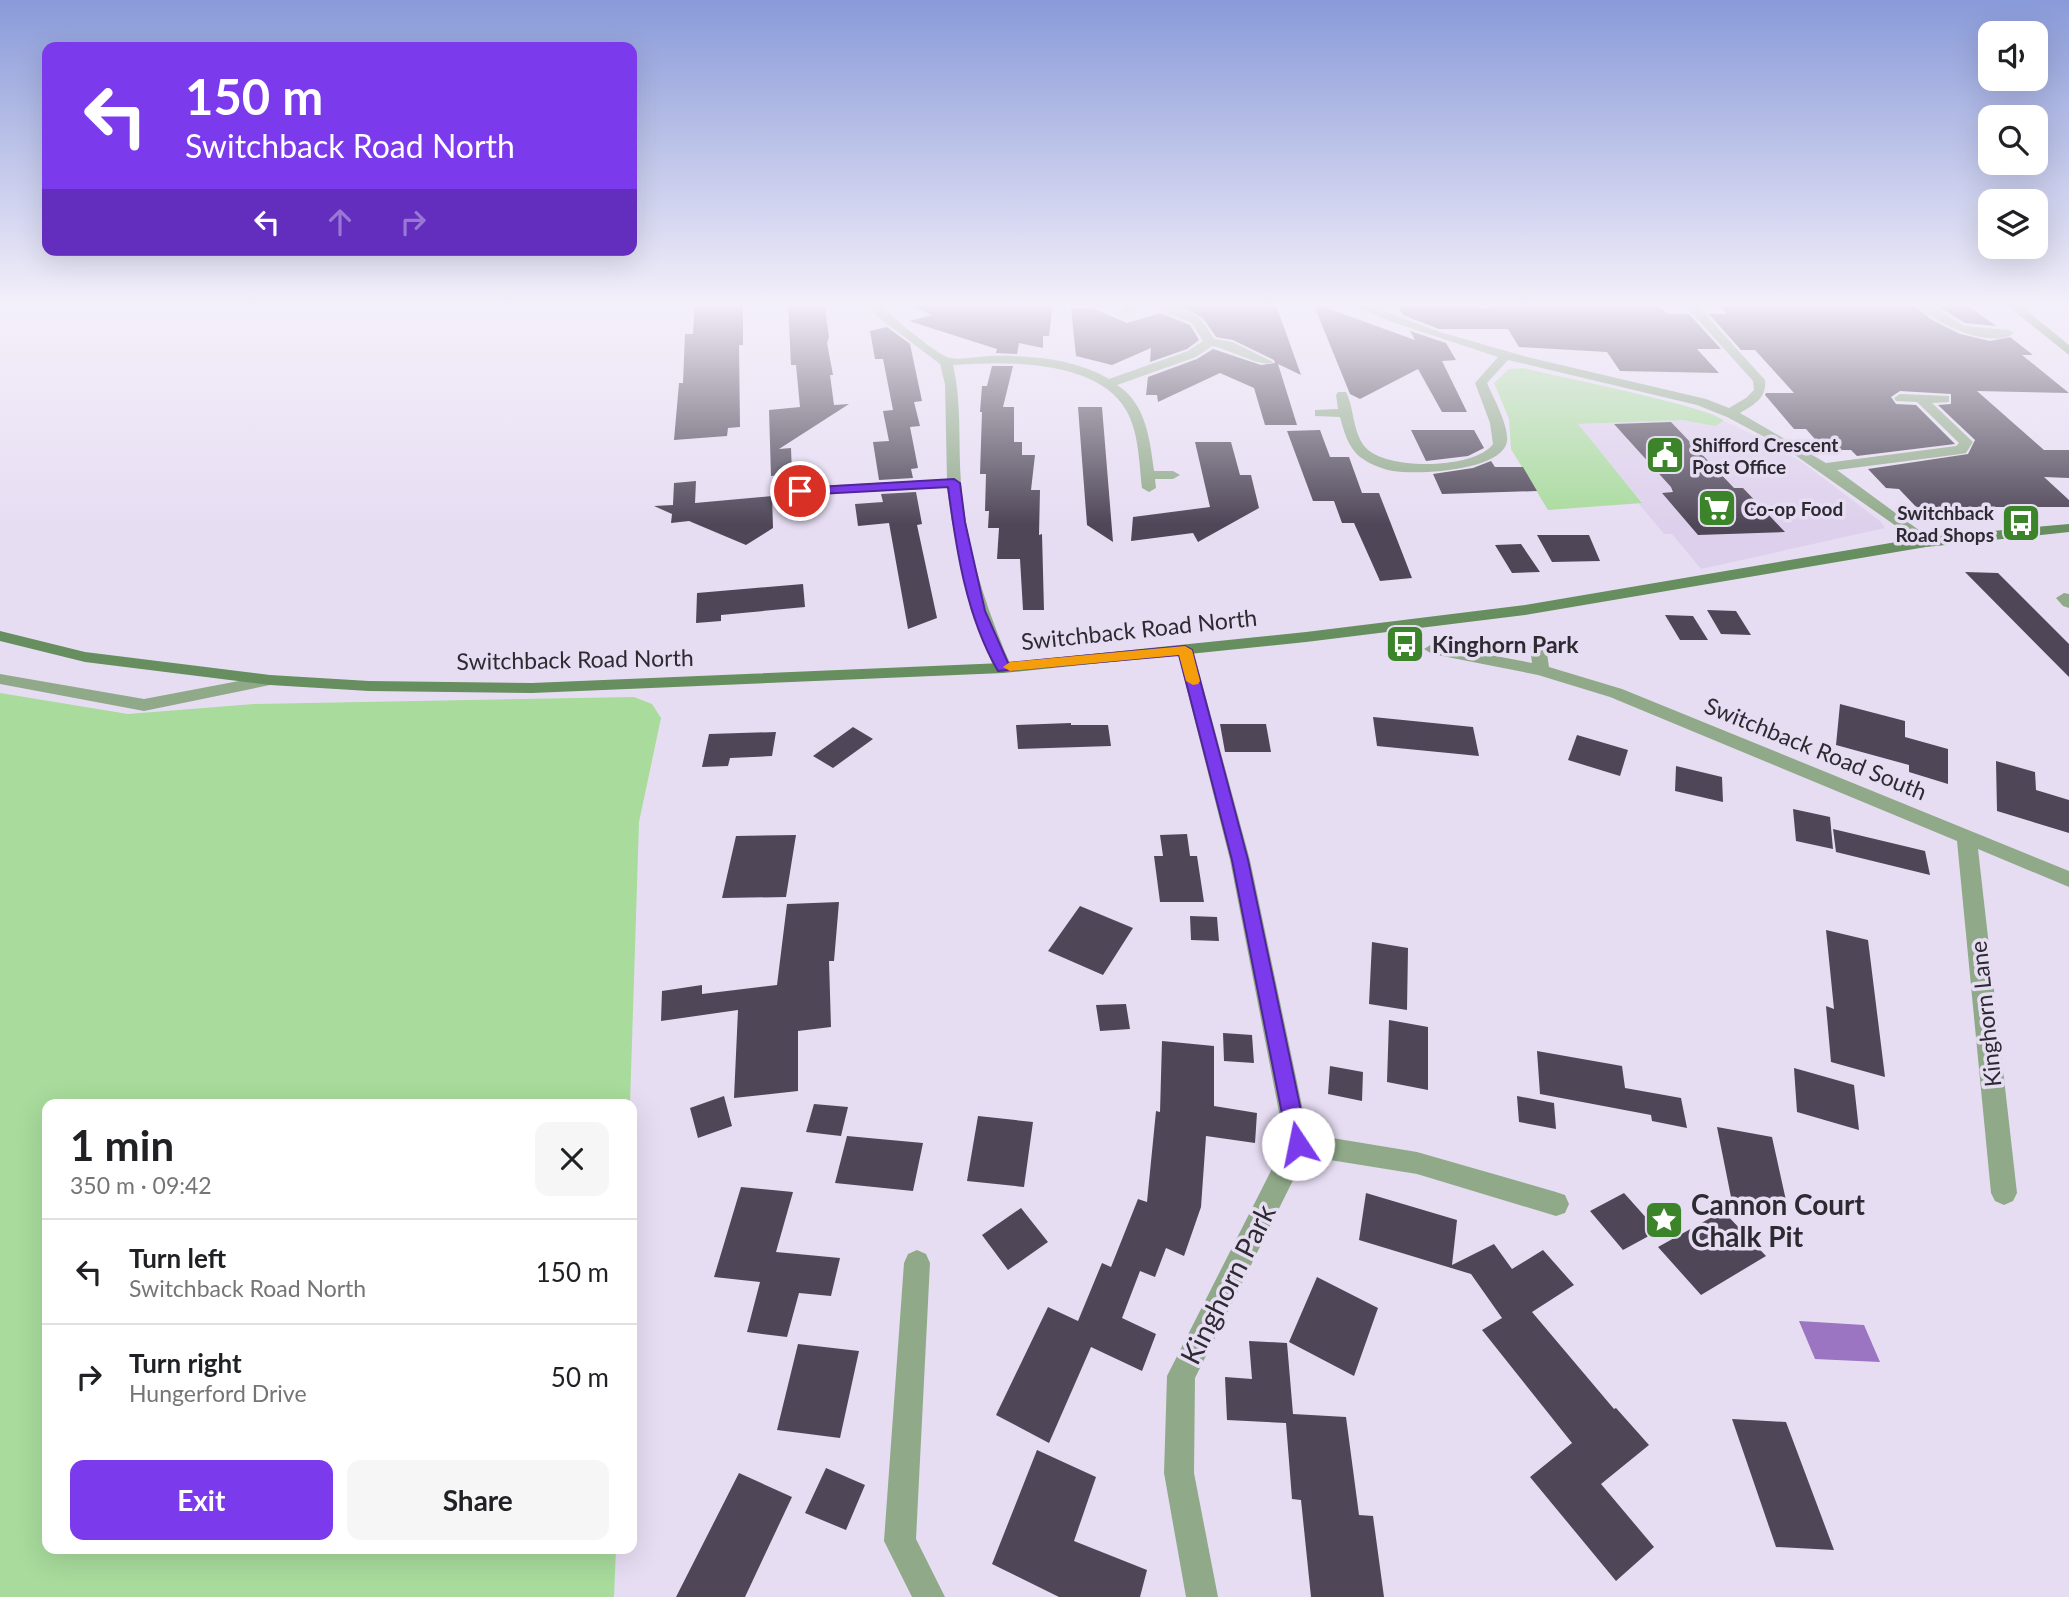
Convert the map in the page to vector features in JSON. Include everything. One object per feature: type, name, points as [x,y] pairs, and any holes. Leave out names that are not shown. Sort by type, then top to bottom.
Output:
[{"type":"main road","name":"Switchback Road North","points":[[0,636],[85,657],[270,680],[369,686],[532,688],[1003,667],[1185,650],[1525,610],[1926,541],[2069,528]]},
{"type":"street","points":[[949,377],[954,483],[959,522],[979,611],[1003,667]]},
{"type":"street","points":[[1092,377],[1110,383],[1131,406],[1141,429],[1148,481],[1173,475]]},
{"type":"street","points":[[1110,383],[1128,377]]},
{"type":"street","points":[[1342,395],[1349,429],[1364,453],[1391,472],[1464,464],[1493,455],[1500,446],[1500,435],[1481,383],[1487,377]]},
{"type":"street","points":[[1589,377],[1701,402],[1732,412],[1824,467],[1926,541]]},
{"type":"street","points":[[1732,412],[1751,401],[1760,390],[1756,377]]},
{"type":"street","points":[[1900,398],[1945,399]]},
{"type":"street","points":[[1824,467],[1961,450],[1966,442],[1920,398]]},
{"type":"street","points":[[1320,413],[1346,413]]},
{"type":"street","points":[[800,491],[954,483]]},
{"type":"street","points":[[1538,646],[1541,670]]},
{"type":"street","name":"Switchback Road South","points":[[1432,649],[1541,670],[1616,694],[2069,879]]},
{"type":"street","points":[[1185,650],[1240,860],[1298,1144],[1417,1163],[1556,1204]]},
{"type":"street","points":[[0,680],[145,705],[270,680]]},
{"type":"street","name":"Kinghorn Lane","points":[[1966,835],[2004,1193]]},
{"type":"street","name":"Kinghorn Park","points":[[1202,1597],[1179,1473],[1181,1376],[1298,1144]]},
{"type":"street","points":[[917,1264],[900,1541],[929,1597]]},
{"type":"shaded area","points":[[1682,420],[1715,426],[1724,421],[1772,443],[1806,465],[1880,521],[1885,528],[1701,569],[1672,534],[1664,534],[1638,503],[1642,502],[1577,424]]},
{"type":"shaded area","points":[[1799,1321],[1864,1325],[1880,1362],[1815,1359]]},
{"type":"green space","points":[[1501,377],[1561,377],[1664,400],[1724,421],[1715,426],[1682,420],[1578,424],[1642,503],[1548,510],[1511,449],[1509,419],[1494,383]]},
{"type":"green space","points":[[0,693],[128,714],[254,704],[634,697],[652,704],[661,718],[639,822],[630,1099],[42,1099],[42,1554],[616,1554],[614,1597],[0,1597]]},
{"type":"building","points":[[683,377],[739,377],[740,427],[728,428],[727,436],[674,440],[679,383],[683,383]]},
{"type":"building","points":[[797,377],[830,377],[834,405],[849,404],[779,449],[791,448],[792,474],[771,476],[769,410],[800,407]]},
{"type":"building","points":[[886,377],[917,377],[922,401],[914,402],[920,426],[910,427],[918,468],[911,469],[913,478],[879,480],[873,442],[889,441],[883,411],[893,410]]},
{"type":"building","points":[[989,377],[1010,377],[1003,407],[1014,407],[1014,442],[1022,442],[1022,455],[1035,455],[1031,490],[1040,490],[1039,535],[1042,534],[1044,610],[1023,610],[1020,559],[997,559],[999,528],[988,528],[989,511],[985,511],[986,474],[980,474],[982,386],[987,386]]},
{"type":"building","points":[[1148,377],[1212,377],[1158,402],[1157,395],[1146,395]]},
{"type":"building","points":[[1228,377],[1282,377],[1297,425],[1265,425],[1254,388]]},
{"type":"building","points":[[1343,377],[1403,377],[1360,399],[1350,394]]},
{"type":"building","points":[[1422,377],[1450,377],[1467,412],[1442,412]]},
{"type":"building","points":[[1779,377],[2049,377],[2069,393],[1977,391],[2044,450],[2069,450],[2069,478],[2044,477],[2069,500],[2069,507],[1962,507],[1967,513],[1921,512],[1899,489],[1886,488],[1868,469],[1968,454],[1975,440],[1938,405],[1951,404],[1951,394],[1900,391],[1891,397],[1896,404],[1916,405],[1955,444],[1857,456],[1851,450],[1841,450],[1837,446],[1821,446],[1806,429],[1794,429],[1765,395],[1794,393]]},
{"type":"building","points":[[1078,407],[1102,407],[1113,542],[1087,525]]},
{"type":"building","points":[[1671,422],[1734,488],[1743,488],[1785,532],[1698,535],[1662,493],[1673,492],[1671,487],[1614,424]]},
{"type":"building","points":[[1320,430],[1330,457],[1349,457],[1362,493],[1379,493],[1412,578],[1380,581],[1354,523],[1342,523],[1334,501],[1313,501],[1287,431]]},
{"type":"building","points":[[1411,430],[1474,430],[1484,448],[1468,456],[1426,461]]},
{"type":"building","points":[[1195,442],[1231,442],[1240,475],[1251,475],[1259,508],[1198,542],[1193,533],[1131,541],[1133,517],[1210,507]]},
{"type":"building","points":[[1491,461],[1495,467],[1523,467],[1537,491],[1442,494],[1433,474],[1473,468]]},
{"type":"building","points":[[696,481],[695,503],[772,496],[773,528],[746,545],[689,521],[671,523],[672,514],[654,506],[673,505],[674,483]]},
{"type":"building","points":[[916,492],[922,524],[917,525],[937,618],[908,629],[889,523],[858,526],[855,504],[883,502],[881,494]]},
{"type":"building","points":[[1537,535],[1589,535],[1600,561],[1552,562]]},
{"type":"building","points":[[1521,544],[1540,572],[1512,573],[1495,545]]},
{"type":"building","points":[[1965,572],[1998,573],[2069,644],[2069,677]]},
{"type":"building","points":[[803,584],[805,607],[721,615],[721,621],[696,623],[697,593]]},
{"type":"building","points":[[1707,610],[1736,611],[1751,635],[1721,634]]},
{"type":"building","points":[[1665,615],[1693,616],[1708,640],[1680,640]]},
{"type":"building","points":[[1840,704],[1905,721],[1905,737],[1948,749],[1948,784],[1909,772],[1909,765],[1836,745]]},
{"type":"building","points":[[1373,717],[1473,727],[1479,756],[1377,746]]},
{"type":"building","points":[[1220,724],[1266,724],[1271,752],[1225,752]]},
{"type":"building","points":[[1016,725],[1108,725],[1111,746],[1018,749]]},
{"type":"building","points":[[853,727],[873,739],[833,768],[813,756]]},
{"type":"building","points":[[776,732],[772,756],[730,758],[728,766],[702,767],[709,734]]},
{"type":"building","points":[[1577,735],[1628,750],[1620,776],[1568,760]]},
{"type":"building","points":[[1996,761],[2035,772],[2036,790],[2069,800],[2069,833],[1997,811]]},
{"type":"building","points":[[1676,766],[1722,777],[1723,802],[1675,791]]},
{"type":"building","points":[[1793,809],[1830,817],[1833,849],[1796,841]]},
{"type":"building","points":[[1833,829],[1925,851],[1930,875],[1836,852]]},
{"type":"building","points":[[1187,834],[1190,856],[1197,856],[1204,902],[1160,902],[1154,856],[1163,856],[1160,835]]},
{"type":"building","points":[[796,835],[786,897],[722,898],[736,836]]},
{"type":"building","points":[[839,902],[834,961],[829,961],[831,1027],[798,1031],[798,1091],[734,1098],[738,1010],[661,1021],[662,991],[702,985],[702,994],[777,985],[787,904]]},
{"type":"building","points":[[1080,906],[1133,928],[1103,975],[1048,951]]},
{"type":"building","points":[[1190,916],[1217,917],[1219,941],[1191,940]]},
{"type":"building","points":[[1826,930],[1868,940],[1885,1077],[1831,1062],[1826,1006],[1834,1009]]},
{"type":"building","points":[[1372,942],[1408,948],[1407,1010],[1369,1004]]},
{"type":"building","points":[[1126,1004],[1130,1029],[1100,1031],[1096,1005]]},
{"type":"building","points":[[1389,1020],[1428,1027],[1428,1090],[1387,1082]]},
{"type":"building","points":[[1223,1033],[1252,1035],[1254,1063],[1224,1061]]},
{"type":"building","points":[[1162,1041],[1214,1046],[1214,1106],[1257,1113],[1255,1143],[1206,1136],[1201,1207],[1184,1256],[1166,1248],[1155,1277],[1140,1271],[1122,1318],[1156,1334],[1142,1371],[1091,1347],[1049,1443],[996,1415],[1048,1307],[1078,1321],[1102,1263],[1111,1267],[1138,1199],[1147,1202],[1156,1111],[1160,1112]]},
{"type":"building","points":[[1537,1051],[1622,1066],[1625,1088],[1681,1098],[1687,1128],[1652,1121],[1651,1115],[1540,1094]]},
{"type":"building","points":[[1330,1066],[1363,1072],[1362,1101],[1328,1094]]},
{"type":"building","points":[[1794,1068],[1854,1085],[1859,1130],[1797,1112]]},
{"type":"building","points":[[724,1096],[732,1126],[698,1138],[690,1108]]},
{"type":"building","points":[[1517,1096],[1554,1103],[1556,1129],[1519,1122]]},
{"type":"building","points":[[814,1104],[848,1107],[841,1136],[806,1132]]},
{"type":"building","points":[[978,1116],[1033,1122],[1024,1187],[967,1181]]},
{"type":"building","points":[[1717,1127],[1772,1137],[1789,1214],[1732,1202]]},
{"type":"building","points":[[847,1136],[923,1143],[913,1191],[835,1183]]},
{"type":"building","points":[[741,1187],[793,1192],[776,1252],[840,1258],[831,1296],[799,1293],[787,1337],[747,1332],[760,1282],[714,1277]]},
{"type":"building","points":[[1366,1193],[1457,1220],[1452,1265],[1494,1244],[1512,1269],[1543,1250],[1574,1285],[1532,1312],[1614,1409],[1616,1408],[1649,1445],[1601,1484],[1654,1547],[1616,1581],[1530,1477],[1572,1443],[1482,1330],[1502,1318],[1471,1274],[1359,1240]]},
{"type":"building","points":[[1624,1193],[1658,1231],[1623,1250],[1590,1211]]},
{"type":"building","points":[[1021,1208],[1048,1242],[1008,1270],[982,1235]]},
{"type":"building","points":[[1723,1211],[1766,1256],[1701,1295],[1658,1247]]},
{"type":"building","points":[[1317,1277],[1378,1308],[1354,1376],[1289,1342]]},
{"type":"building","points":[[1249,1341],[1287,1343],[1293,1414],[1346,1417],[1359,1515],[1373,1516],[1384,1597],[1311,1597],[1301,1500],[1292,1499],[1286,1423],[1227,1420],[1225,1377],[1252,1379]]},
{"type":"building","points":[[798,1344],[859,1351],[840,1438],[777,1430]]},
{"type":"building","points":[[1732,1419],[1786,1422],[1834,1550],[1776,1547]]},
{"type":"building","points":[[1037,1450],[1096,1477],[1074,1541],[1147,1570],[1140,1597],[1059,1597],[992,1564]]},
{"type":"building","points":[[826,1468],[865,1485],[846,1530],[805,1513]]},
{"type":"building","points":[[739,1473],[792,1497],[745,1597],[676,1597]]},
{"type":"slow traffic","points":[[1010,667],[1185,650],[1193,681]]},
{"type":"place","name":"Shifford Crescent Post Office","points":[[1665,455]]},
{"type":"place","name":"Co-op Food","points":[[1717,508]]},
{"type":"place","name":"Switchback Road Shops","points":[[2021,523]]},
{"type":"place","name":"Kinghorn Park","points":[[1405,644]]},
{"type":"place","name":"Cannon Court Chalk Pit","points":[[1664,1220]]},
{"type":"route","points":[[800,491],[954,483],[959,522],[979,611],[1003,667],[1185,650],[1240,860],[1298,1144]]}]
